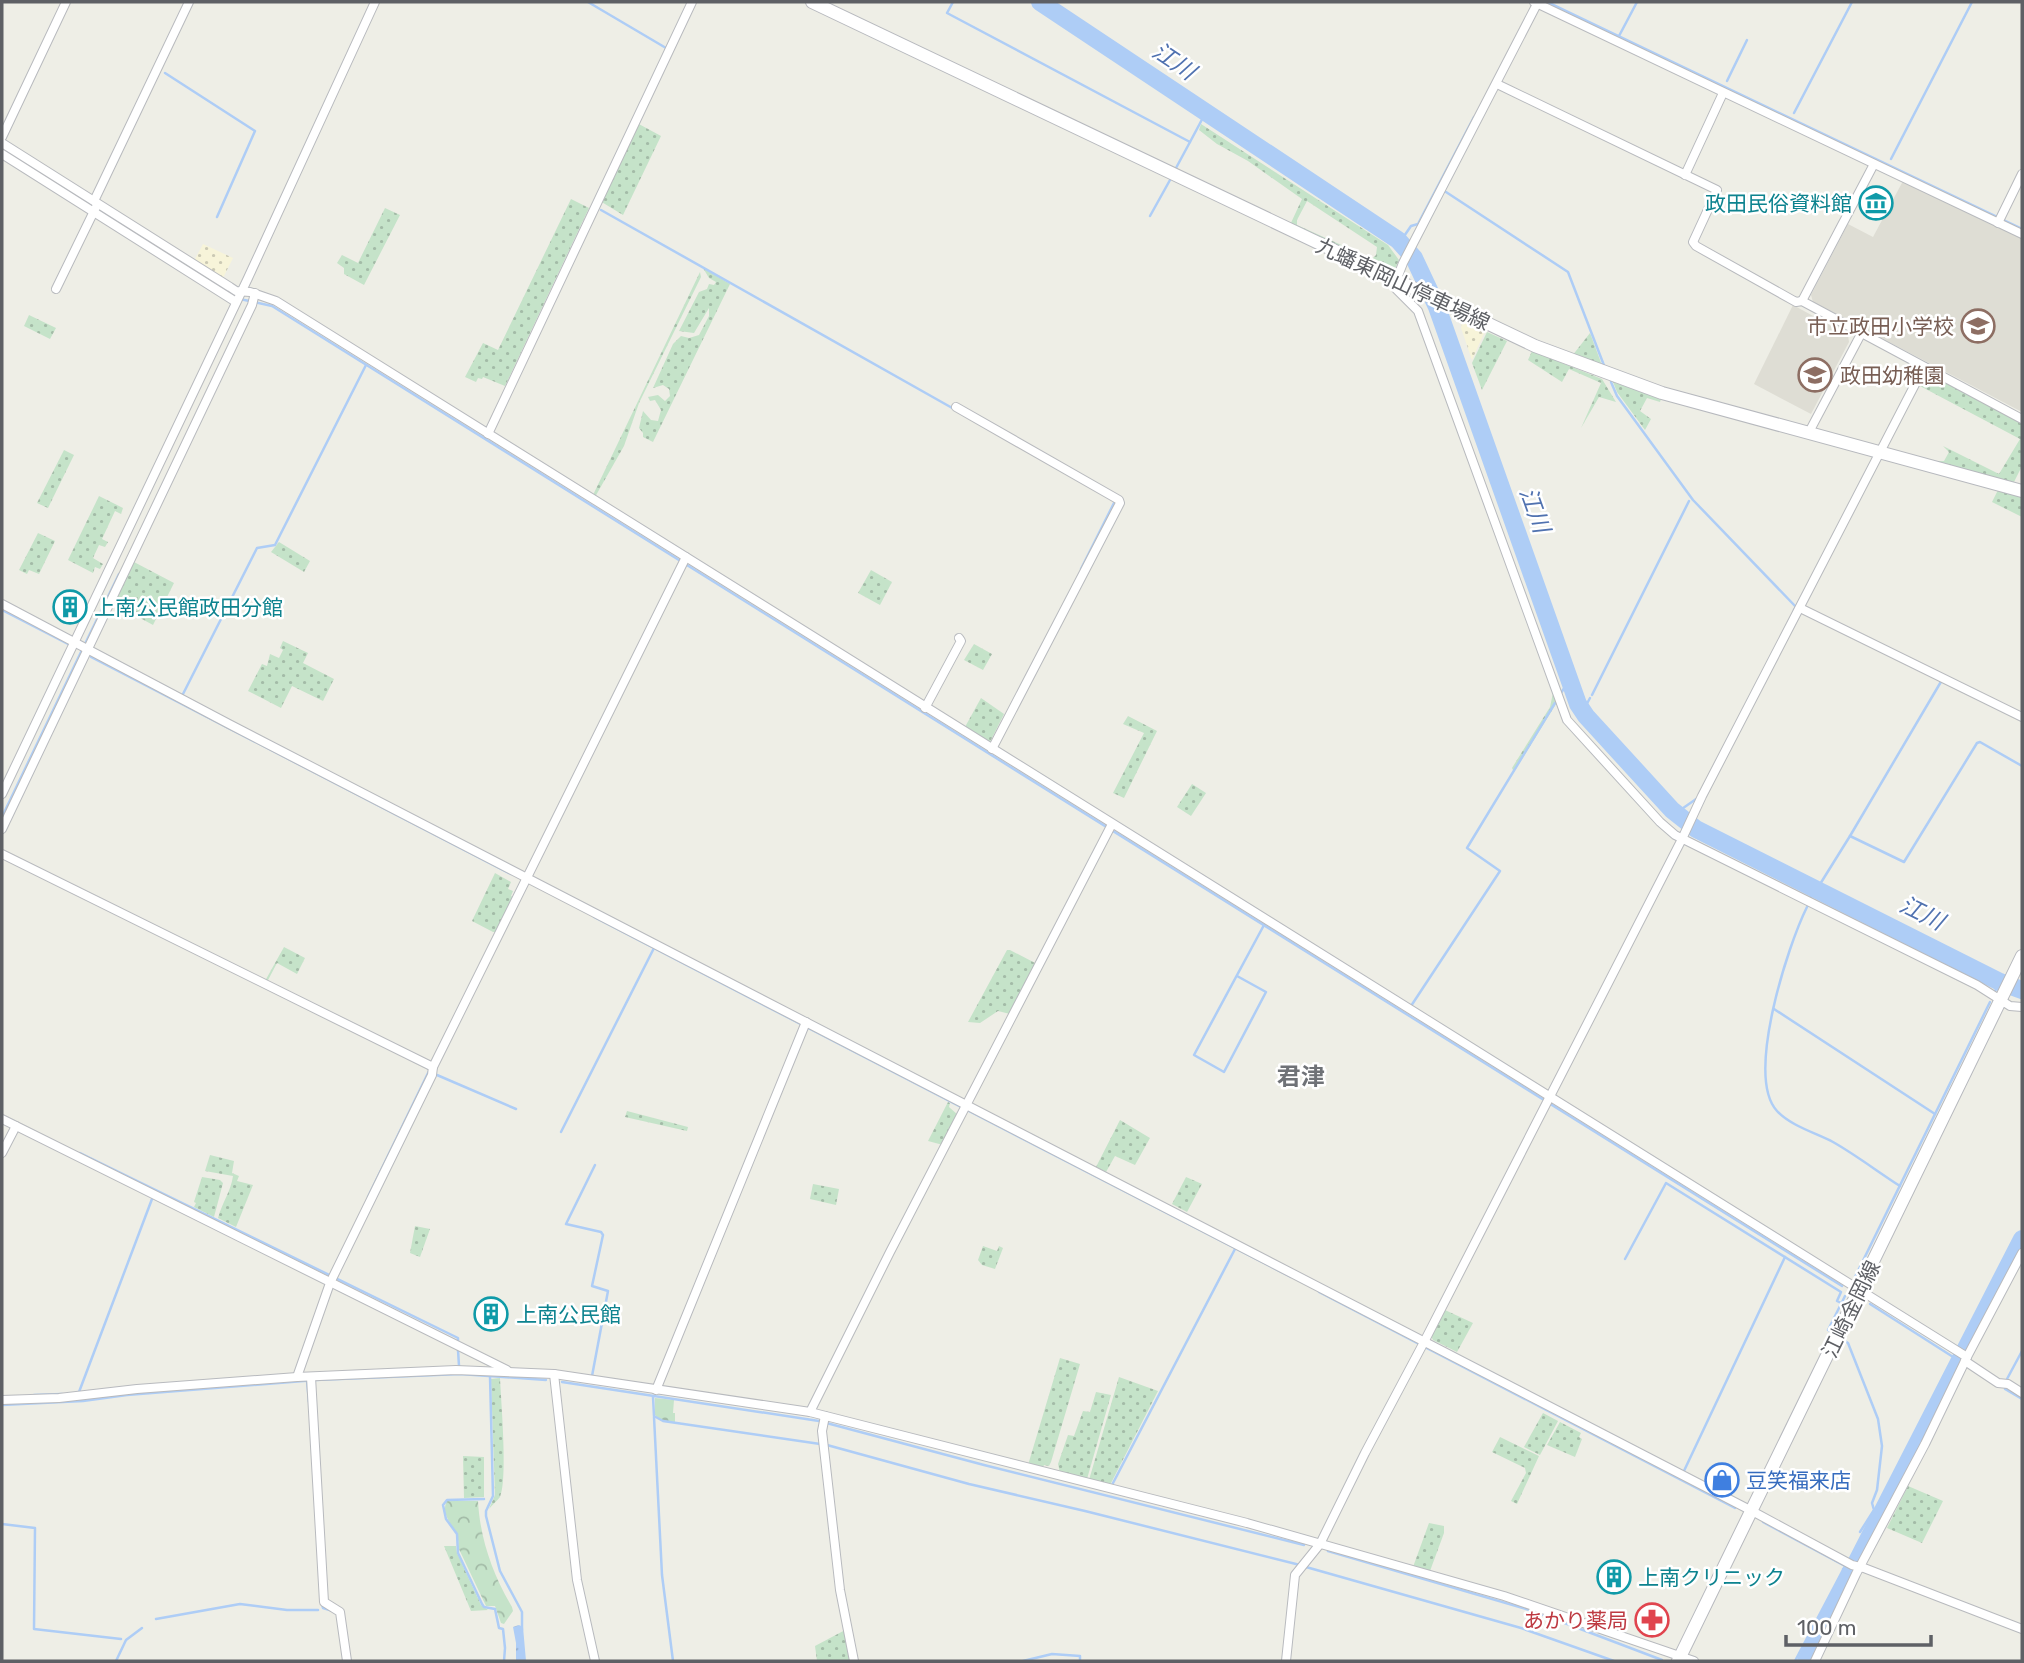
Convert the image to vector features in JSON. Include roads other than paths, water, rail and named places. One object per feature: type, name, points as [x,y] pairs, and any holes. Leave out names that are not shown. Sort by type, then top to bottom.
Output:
[{"type":"main road","name":"九蟠東岡山停車場線","points":[[812,2],[1535,346],[1630,383],[2022,491]]},
{"type":"main road","name":"江崎金岡線","points":[[1679,1659],[2002,998],[2016,976],[2022,956]]},
{"type":"street","points":[[2,137],[66,2]]},
{"type":"street","points":[[56,289],[189,2]]},
{"type":"street","points":[[2,794],[238,299],[375,2]]},
{"type":"street","points":[[488,434],[692,2]]},
{"type":"street","points":[[2022,234],[1999,220],[1723,93],[1536,2],[1403,264],[1401,284],[1396,289],[1412,303],[1421,320],[1567,720],[1660,822],[2002,998],[2010,1006],[2022,1007]]},
{"type":"street","points":[[1498,81],[1717,190],[1693,242],[1696,246],[1796,302],[1802,302],[2022,419]]},
{"type":"street","points":[[1686,173],[1723,93]]},
{"type":"street","points":[[2,144],[96,207]]},
{"type":"street","points":[[2,154],[230,287],[238,299],[250,305],[276,301],[684,560],[992,749],[1110,827],[1860,1290],[1964,1357],[1998,1383],[2008,1384],[2022,1394]]},
{"type":"street","points":[[1802,302],[1874,164]]},
{"type":"street","points":[[1999,220],[2022,174]]},
{"type":"street","points":[[238,299],[250,305]]},
{"type":"street","points":[[2,829],[250,305]]},
{"type":"street","points":[[1808,433],[1861,334]]},
{"type":"street","points":[[1286,1661],[1295,1575],[1320,1544],[1364,1453],[1423,1344],[1924,367]]},
{"type":"street","points":[[956,407],[1120,503],[992,749]]},
{"type":"street","points":[[297,1377],[332,1279],[432,1076],[433,1067],[684,560]]},
{"type":"street","points":[[2,604],[526,880],[1856,1567],[2022,1629]]},
{"type":"street","points":[[1800,608],[2022,717]]},
{"type":"street","points":[[925,708],[961,641],[959,638]]},
{"type":"street","points":[[810,1412],[1110,827]]},
{"type":"street","points":[[2,853],[433,1067]]},
{"type":"street","points":[[656,1390],[805,1024]]},
{"type":"street","points":[[2,1119],[332,1279],[510,1372]]},
{"type":"street","points":[[2,1153],[16,1126]]},
{"type":"street","points":[[1815,1661],[1856,1567],[1925,1444],[1964,1357],[2022,1253]]},
{"type":"street","points":[[2,1400],[59,1398],[137,1389],[297,1377],[311,1379],[456,1370],[554,1374],[810,1412],[824,1420],[1247,1523],[1504,1595],[1679,1659],[1694,1661]]},
{"type":"street","points":[[554,1374],[577,1580],[595,1661]]},
{"type":"street","points":[[311,1379],[324,1602],[340,1612],[348,1661]]},
{"type":"street","points":[[824,1420],[824,1444],[840,1590],[854,1661]]},
{"type":"water","points":[[513,1627],[523,1627],[526,1661],[516,1661]]},
{"type":"waterway","points":[[588,2],[666,48]]},
{"type":"waterway","points":[[953,2],[947,13],[1190,142],[1206,112]]},
{"type":"waterway","name":"江川","points":[[1040,2],[1398,240],[1414,258],[1437,307],[1578,704],[1672,810],[1696,829],[2000,982],[2022,990]]},
{"type":"waterway","points":[[1547,2],[1997,217]]},
{"type":"waterway","points":[[1619,36],[1637,2]]},
{"type":"waterway","points":[[1794,113],[1852,2]]},
{"type":"waterway","points":[[1891,159],[1972,2]]},
{"type":"waterway","points":[[1727,81],[1747,40]]},
{"type":"waterway","points":[[165,73],[255,131],[217,217]]},
{"type":"waterway","points":[[1400,242],[1411,226],[1418,224],[1474,117]]},
{"type":"waterway","points":[[1176,168],[1190,142]]},
{"type":"waterway","points":[[1150,216],[1170,180]]},
{"type":"waterway","points":[[68,191],[92,206]]},
{"type":"waterway","points":[[1446,192],[1568,272],[1605,368]]},
{"type":"waterway","points":[[98,210],[154,246]]},
{"type":"waterway","points":[[601,210],[954,409]]},
{"type":"waterway","points":[[2003,220],[2022,229]]},
{"type":"waterway","points":[[240,299],[272,306],[1842,1286]]},
{"type":"waterway","points":[[1922,362],[1942,372]]},
{"type":"waterway","points":[[183,694],[257,548],[275,545],[366,365]]},
{"type":"waterway","points":[[1611,382],[1617,396],[1693,500],[1796,607],[1794,610]]},
{"type":"waterway","points":[[1081,569],[1115,501]]},
{"type":"waterway","points":[[1592,695],[1689,501]]},
{"type":"waterway","points":[[85,644],[119,574]]},
{"type":"waterway","points":[[2,610],[68,644]]},
{"type":"waterway","points":[[2,817],[82,650]]},
{"type":"waterway","points":[[91,657],[511,874]]},
{"type":"waterway","points":[[1561,693],[1570,679]]},
{"type":"waterway","points":[[1850,836],[1942,680]]},
{"type":"waterway","points":[[1583,711],[1590,698]]},
{"type":"waterway","points":[[1411,1006],[1500,871],[1467,848],[1555,703]]},
{"type":"waterway","points":[[1817,889],[1850,836],[1904,862],[1977,743],[1980,742],[2022,766]]},
{"type":"waterway","points":[[1676,813],[1699,797]]},
{"type":"waterway","name":"江川","points":[[1811,897],[1816,888]]},
{"type":"waterway","points":[[1807,907],[1790,950],[1773,1010],[1767,1041],[1768,1094],[1777,1111],[1789,1121],[1833,1142],[1900,1186]]},
{"type":"waterway","points":[[594,917],[961,1107]]},
{"type":"waterway","points":[[1237,976],[1266,992],[1224,1072],[1194,1055],[1264,925]]},
{"type":"waterway","points":[[561,1132],[654,948]]},
{"type":"waterway","points":[[1995,991],[2000,982]]},
{"type":"waterway","points":[[1855,1277],[1990,1002]]},
{"type":"waterway","points":[[1774,1009],[1935,1114]]},
{"type":"waterway","points":[[368,1197],[429,1071]]},
{"type":"waterway","points":[[437,1075],[516,1109]]},
{"type":"waterway","points":[[967,1110],[1291,1277]]},
{"type":"waterway","points":[[80,1153],[458,1338],[458,1341]]},
{"type":"waterway","points":[[592,1376],[608,1291],[592,1286],[603,1235],[601,1232],[566,1224],[595,1165]]},
{"type":"waterway","points":[[1625,1259],[1666,1183],[1841,1292],[1837,1301],[1841,1303]]},
{"type":"waterway","points":[[79,1392],[152,1199]]},
{"type":"waterway","points":[[1806,1661],[2022,1239]]},
{"type":"waterway","points":[[1112,1485],[1235,1249]]},
{"type":"waterway","points":[[1683,1473],[1785,1257]]},
{"type":"waterway","points":[[1319,1292],[1735,1508]]},
{"type":"waterway","points":[[1832,1332],[1828,1330],[1845,1296]]},
{"type":"waterway","points":[[1870,1304],[1961,1362]]},
{"type":"waterway","points":[[1845,1341],[1878,1419],[1882,1446],[1877,1490],[1872,1503],[1874,1510],[1860,1532]]},
{"type":"waterway","points":[[458,1350],[459,1366]]},
{"type":"waterway","points":[[2007,1379],[2022,1351]]},
{"type":"waterway","points":[[2,1405],[83,1401],[316,1380],[460,1374],[546,1380]]},
{"type":"waterway","points":[[490,1376],[493,1496],[486,1516],[500,1571],[522,1612],[522,1630]]},
{"type":"waterway","points":[[307,1381],[309,1402]]},
{"type":"waterway","points":[[562,1382],[819,1421],[1304,1545]]},
{"type":"waterway","points":[[2005,1389],[2022,1399]]},
{"type":"waterway","points":[[34,1395],[62,1394]]},
{"type":"waterway","points":[[653,1397],[654,1416],[663,1421],[827,1445],[969,1484],[1300,1565]]},
{"type":"waterway","points":[[654,1417],[662,1575],[673,1661]]},
{"type":"waterway","points":[[484,1499],[447,1500],[443,1505],[446,1519],[457,1534],[458,1553],[482,1604],[495,1609],[499,1628],[503,1629],[504,1661]]},
{"type":"waterway","points":[[1763,1522],[1845,1566],[1795,1661]]},
{"type":"waterway","points":[[2,1524],[35,1528],[34,1629],[121,1639]]},
{"type":"waterway","points":[[1328,1551],[1533,1611],[1662,1660]]},
{"type":"waterway","points":[[1306,1567],[1521,1628],[1614,1661]]},
{"type":"waterway","points":[[1843,1569],[1851,1573]]},
{"type":"waterway","points":[[321,1601],[323,1608],[333,1611]]},
{"type":"waterway","points":[[156,1619],[240,1604],[287,1610],[318,1610]]},
{"type":"waterway","points":[[116,1661],[126,1640],[142,1628]]},
{"type":"waterway","points":[[1023,1661],[1052,1654],[1080,1656],[1080,1661]]},
{"type":"place","name":"政田民俗資料館","points":[[1876,203]]},
{"type":"place","name":"市立政田小学校","points":[[1978,326]]},
{"type":"place","name":"政田幼稚園","points":[[1815,375]]},
{"type":"place","name":"上南公民館政田分館","points":[[70,607]]},
{"type":"place","name":"上南公民館","points":[[491,1314]]},
{"type":"place","name":"豆笑福来店","points":[[1722,1480]]},
{"type":"place","name":"上南クリニック","points":[[1614,1577]]},
{"type":"place","name":"あかり薬局","points":[[1652,1620]]},
{"type":"district","name":"君津","points":[[1301,1077]]}]
